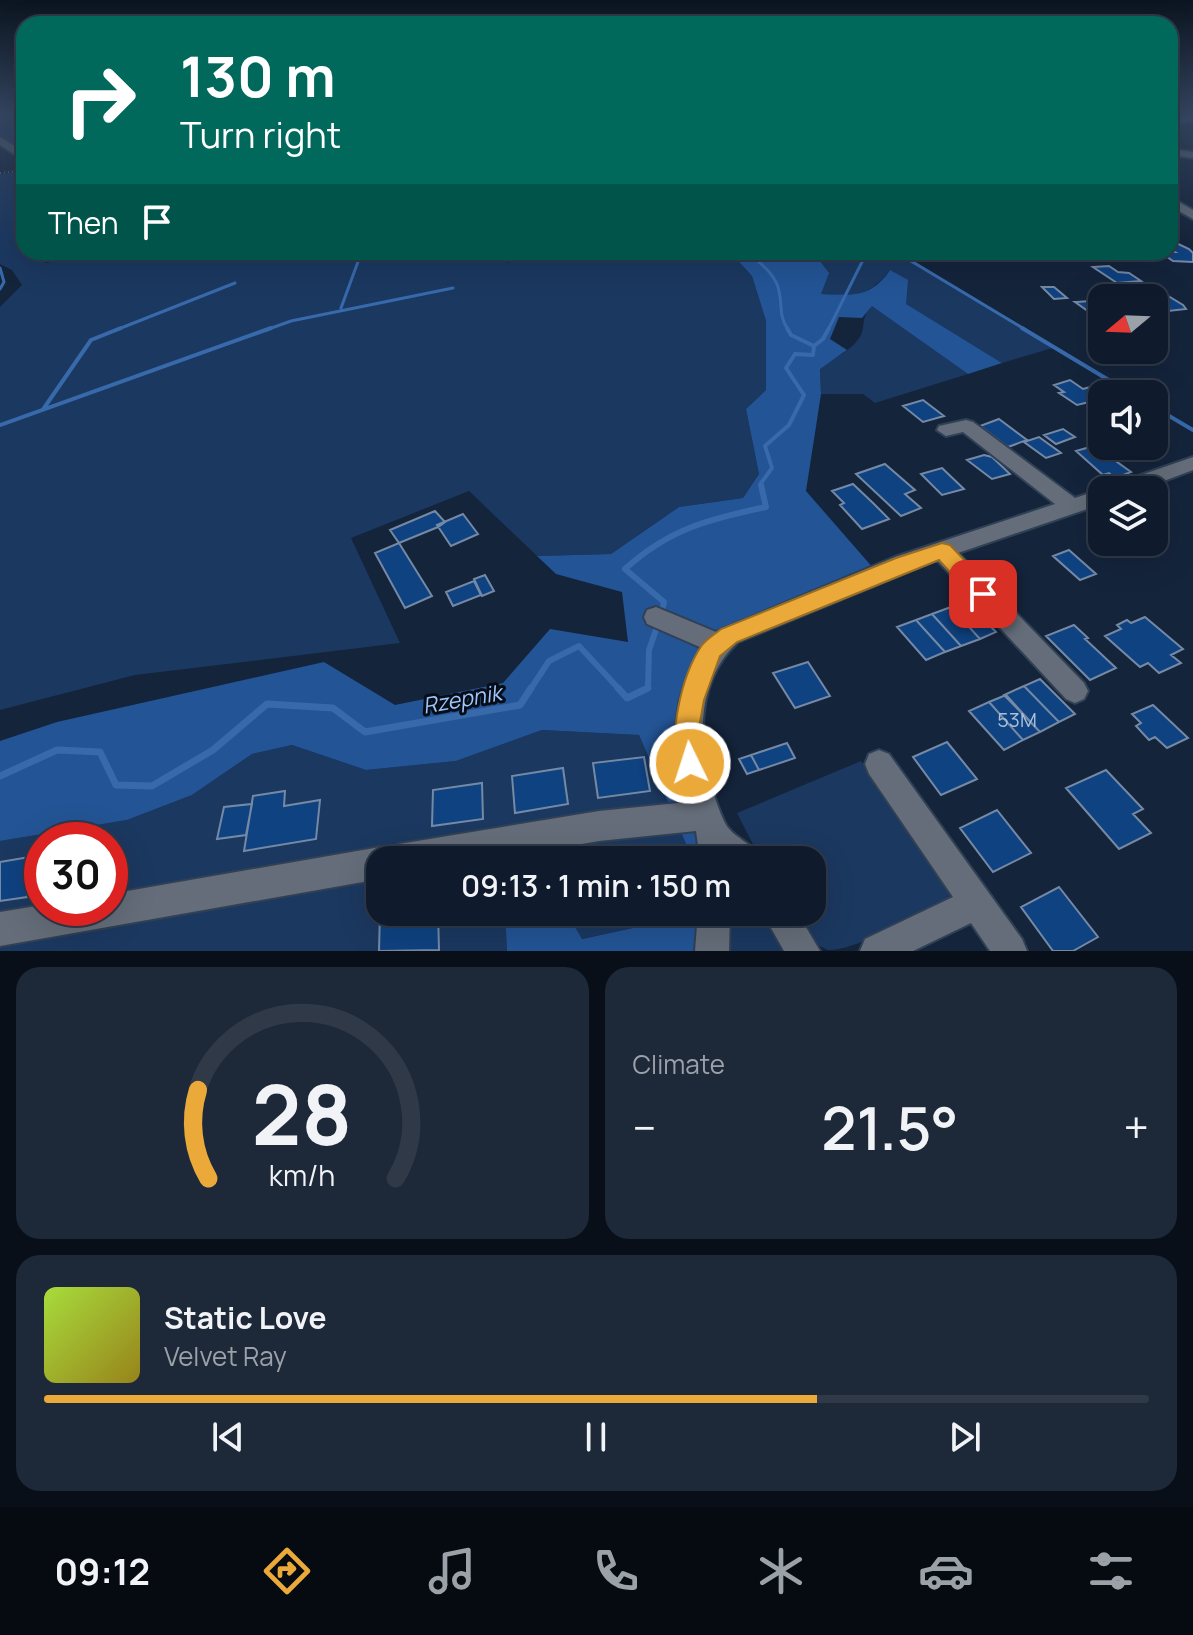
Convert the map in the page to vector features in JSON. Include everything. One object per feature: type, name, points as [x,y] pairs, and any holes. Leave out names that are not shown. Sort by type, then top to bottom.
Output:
[{"type":"street","points":[[946,430],[966,426],[1073,507]]},
{"type":"street","points":[[1157,476],[1193,463]]},
{"type":"street","points":[[481,846],[599,826],[713,837],[690,763],[686,728],[711,650],[729,635],[903,563],[1088,501]]},
{"type":"street","points":[[942,551],[1075,691]]},
{"type":"street","points":[[661,619],[719,644]]},
{"type":"street","points":[[879,764],[1010,951]]},
{"type":"street","points":[[0,929],[366,865]]},
{"type":"street","points":[[877,951],[976,903]]},
{"type":"street","points":[[712,951],[713,926]]},
{"type":"street","points":[[787,926],[803,951]]},
{"type":"shaded area","points":[[16,172],[16,260],[45,260],[45,263],[63,260],[504,260],[508,263],[514,260],[737,260],[752,276],[766,321],[766,390],[746,409],[759,474],[743,498],[679,507],[611,554],[537,556],[469,491],[351,538],[400,643],[135,675],[0,710],[0,427],[255,336],[0,423],[0,307],[22,285],[12,270],[0,264],[0,174]]},
{"type":"shaded area","points":[[737,260],[819,260],[829,273],[821,294],[860,293],[876,286],[890,270],[908,280],[906,304],[1002,363],[968,374],[872,306],[862,318],[839,317],[830,339],[847,350],[820,369],[821,394],[806,491],[874,569],[735,625],[700,648],[675,724],[681,767],[707,841],[706,846],[687,846],[639,735],[542,730],[456,761],[366,770],[292,745],[252,754],[192,795],[127,820],[24,822],[24,837],[0,841],[0,741],[57,722],[324,662],[395,705],[503,683],[550,629],[628,642],[622,592],[556,574],[537,556],[611,554],[679,507],[743,498],[759,474],[746,409],[766,390],[766,321],[752,276]]},
{"type":"shaded area","points":[[818,260],[912,260],[1056,347],[1002,363],[905,304],[890,270],[867,291],[843,295],[821,294]]},
{"type":"shaded area","points":[[872,305],[968,374],[875,403],[863,394],[821,394],[820,368],[858,340]]},
{"type":"shaded area","points":[[542,730],[639,735],[687,846],[366,846],[366,926],[506,926],[507,951],[0,951],[0,841],[24,837],[24,926],[128,926],[128,822],[115,822],[192,795],[252,754],[292,745],[366,770],[456,761]]},
{"type":"shaded area","points":[[861,761],[952,896],[873,937],[841,949],[828,950],[810,939],[799,926],[826,926],[826,846],[754,846],[737,813]]},
{"type":"shaded area","points":[[506,926],[574,926],[582,939],[642,926],[702,926],[702,951],[507,951]]},
{"type":"shaded area","points":[[574,926],[642,926],[581,939]]},
{"type":"shaded area","points":[[725,926],[774,926],[789,951],[724,951]]},
{"type":"building","points":[[1178,244],[1193,253],[1193,262],[1173,261],[1178,260]]},
{"type":"building","points":[[1109,266],[1141,281],[1117,283],[1093,267]]},
{"type":"building","points":[[1042,287],[1054,287],[1067,298],[1054,299]]},
{"type":"building","points":[[1168,296],[1183,305],[1186,309],[1168,311]]},
{"type":"building","points":[[1088,301],[1088,311],[1075,302]]},
{"type":"building","points":[[1070,380],[1083,389],[1088,388],[1088,402],[1077,405],[1059,393],[1064,392],[1054,385]]},
{"type":"building","points":[[923,400],[944,416],[923,422],[903,406]]},
{"type":"building","points":[[999,419],[1027,440],[1008,447],[980,426]]},
{"type":"building","points":[[1063,429],[1075,437],[1056,444],[1044,435]]},
{"type":"building","points":[[1039,437],[1061,453],[1046,458],[1024,442]]},
{"type":"building","points":[[1088,448],[1088,460],[1114,460],[1131,472],[1120,476],[1103,475],[1076,451]]},
{"type":"building","points":[[984,455],[992,457],[1010,474],[992,479],[967,460]]},
{"type":"building","points":[[885,464],[915,490],[905,494],[921,508],[901,516],[856,474]]},
{"type":"building","points":[[942,468],[964,489],[942,495],[921,474]]},
{"type":"building","points":[[853,484],[889,519],[862,529],[832,491]]},
{"type":"building","points":[[435,511],[445,522],[438,527],[399,543],[390,530]]},
{"type":"building","points":[[463,514],[478,534],[451,546],[437,525]]},
{"type":"building","points":[[399,543],[432,596],[405,608],[375,553]]},
{"type":"building","points":[[1069,550],[1096,574],[1080,580],[1053,556]]},
{"type":"building","points":[[485,575],[494,591],[482,596],[474,579]]},
{"type":"building","points":[[474,581],[481,595],[453,606],[446,592]]},
{"type":"building","points":[[966,601],[996,632],[980,639],[951,607]]},
{"type":"building","points":[[951,607],[980,639],[961,646],[932,614]]},
{"type":"building","points":[[932,614],[961,646],[945,652],[916,620]]},
{"type":"building","points":[[1145,617],[1183,649],[1171,655],[1181,663],[1159,673],[1148,663],[1140,667],[1105,636],[1121,629],[1117,625],[1127,620],[1131,623]]},
{"type":"building","points":[[916,620],[945,652],[926,660],[897,627]]},
{"type":"building","points":[[1074,625],[1116,668],[1090,680],[1046,636]]},
{"type":"building","points":[[808,662],[830,696],[795,708],[773,673]]},
{"type":"building","points":[[1040,679],[1075,714],[1059,722],[1024,686]]},
{"type":"building","points":[[1024,686],[1059,722],[1040,732],[1004,695]]},
{"type":"building","points":[[1006,695],[1040,732],[1023,740],[989,702]]},
{"type":"building","points":[[989,702],[1023,740],[1004,750],[969,711]]},
{"type":"building","points":[[1153,705],[1188,738],[1167,748],[1155,737],[1149,740],[1136,726],[1141,723],[1132,714]]},
{"type":"building","points":[[947,742],[977,779],[941,795],[913,757]]},
{"type":"building","points":[[787,743],[795,758],[759,770],[751,755]]},
{"type":"building","points":[[751,755],[759,770],[747,774],[739,759]]},
{"type":"building","points":[[644,757],[650,791],[598,798],[593,763]]},
{"type":"building","points":[[563,768],[568,804],[515,813],[512,776]]},
{"type":"building","points":[[1106,770],[1143,809],[1133,814],[1151,833],[1119,849],[1066,788]]},
{"type":"building","points":[[482,783],[483,819],[432,826],[433,790]]},
{"type":"building","points":[[285,791],[284,806],[320,800],[316,839],[244,851],[253,796]]},
{"type":"building","points":[[252,804],[246,835],[217,839],[224,807]]},
{"type":"building","points":[[997,810],[1031,853],[993,872],[960,828]]},
{"type":"building","points":[[24,858],[24,897],[0,901],[0,862]]},
{"type":"building","points":[[1059,887],[1098,937],[1073,951],[1053,951],[1021,907]]},
{"type":"building","points":[[380,926],[438,926],[439,950],[379,951]]},
{"type":"waterway","points":[[341,308],[359,260]]},
{"type":"waterway","name":"Rzepnik","points":[[757,260],[775,280],[787,328]]},
{"type":"waterway","points":[[829,328],[863,260]]},
{"type":"waterway","points":[[909,260],[1026,330]]},
{"type":"waterway","points":[[0,268],[4,282],[0,289]]},
{"type":"waterway","points":[[116,330],[235,283]]},
{"type":"waterway","points":[[266,330],[291,321],[453,288]]},
{"type":"waterway","points":[[116,330],[121,328]]},
{"type":"waterway","points":[[0,425],[271,328]]},
{"type":"waterway","name":"Rzepnik","points":[[787,328],[791,335],[814,346]]},
{"type":"waterway","points":[[814,346],[823,339],[829,328]]},
{"type":"waterway","points":[[1022,328],[1109,380]]},
{"type":"waterway","points":[[44,408],[91,340],[116,330]]},
{"type":"waterway","name":"Rzepnik","points":[[762,487],[761,483],[772,468],[765,446],[789,425],[804,395],[786,368],[795,354],[813,355],[814,346]]},
{"type":"waterway","points":[[1168,415],[1193,430]]},
{"type":"waterway","name":"Rzepnik","points":[[661,615],[664,602],[625,569],[674,535],[726,516],[766,507],[761,485]]},
{"type":"waterway","name":"Rzepnik","points":[[648,688],[649,650],[658,624]]},
{"type":"waterway","name":"Rzepnik","points":[[530,690],[549,661],[579,646],[620,690]]},
{"type":"waterway","name":"Rzepnik","points":[[0,776],[57,750],[100,752],[116,785],[152,786],[213,750],[267,704],[333,708],[365,732],[520,705],[531,688]]},
{"type":"waterway","name":"Rzepnik","points":[[618,688],[627,698],[648,688]]},
{"type":"waterway","name":"Rzepnik","points":[[644,690],[648,688]]},
{"type":"route","points":[[690,763],[686,728],[692,700],[711,650],[729,635],[903,563],[942,551],[983,594]]}]
